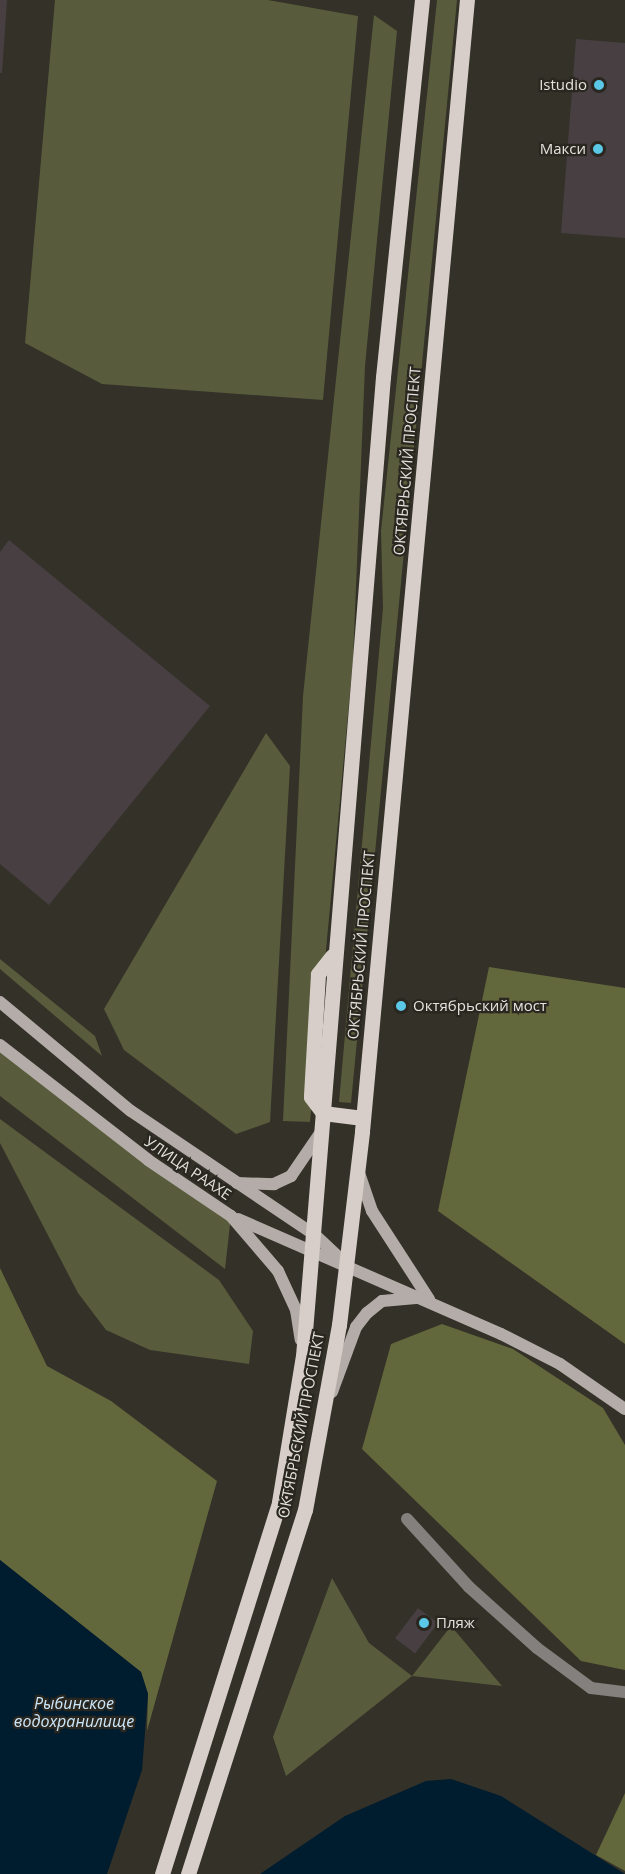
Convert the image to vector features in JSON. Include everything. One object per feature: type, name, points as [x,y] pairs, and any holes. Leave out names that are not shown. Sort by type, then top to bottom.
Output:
[{"type":"main road","name":"ОКТЯБРЬСКИЙ ПРОСПЕКТ","points":[[162,1874],[279,1502],[303,1356],[315,1235],[323,1113],[311,1097],[318,974],[332,956],[422,0]]},
{"type":"main road","name":"ОКТЯБРЬСКИЙ ПРОСПЕКТ","points":[[188,1874],[305,1510],[324,1412],[347,1265],[363,1118],[467,0]]},
{"type":"main road","name":"УЛИЦА РААХЕ","points":[[0,1002],[131,1111],[234,1183],[315,1235],[347,1265]]},
{"type":"main road","name":"УЛИЦА РААХЕ","points":[[0,1045],[148,1160],[231,1216],[278,1271],[296,1310],[303,1356]]},
{"type":"main road","points":[[323,1113],[363,1118]]},
{"type":"main road","points":[[234,1183],[274,1184],[291,1176],[306,1161],[322,1129]]},
{"type":"main road","points":[[358,1170],[372,1211],[429,1299]]},
{"type":"main road","points":[[231,1216],[429,1299],[560,1364],[625,1409]]},
{"type":"main road","points":[[324,1412],[356,1327],[367,1313],[401,1296],[429,1299]]},
{"type":"street","points":[[407,1519],[469,1587],[537,1648],[591,1688],[625,1692]]},
{"type":"green space","points":[[55,0],[268,0],[358,16],[323,400],[102,384],[25,343]]},
{"type":"green space","points":[[437,0],[457,0],[351,1103],[339,1102],[383,608],[381,531]]},
{"type":"green space","points":[[374,15],[397,31],[365,366],[353,660],[310,1122],[283,1121],[303,696]]},
{"type":"green space","points":[[266,733],[290,766],[270,1122],[236,1134],[124,1050],[104,1009]]},
{"type":"green space","points":[[0,959],[95,1036],[102,1056],[0,969]]},
{"type":"green space","points":[[489,967],[625,988],[625,1344],[438,1211]]},
{"type":"green space","points":[[0,1045],[231,1216],[225,1269],[0,1096]]},
{"type":"green space","points":[[0,1119],[219,1280],[253,1331],[249,1364],[150,1350],[106,1330],[78,1293],[0,1143]]},
{"type":"green space","points":[[0,1268],[47,1366],[111,1401],[217,1481],[147,1731],[148,1694],[141,1672],[0,1560]]},
{"type":"green space","points":[[442,1324],[513,1349],[603,1408],[625,1445],[625,1670],[581,1661],[362,1449],[391,1344]]},
{"type":"green space","points":[[332,1578],[369,1643],[412,1676],[286,1776],[273,1737]]},
{"type":"green space","points":[[451,1626],[502,1686],[412,1676]]},
{"type":"green space","points":[[625,1793],[625,1871],[596,1855]]},
{"type":"water","name":"Рыбинское водохранилище","points":[[0,1560],[141,1672],[148,1694],[142,1770],[107,1874],[0,1874]]},
{"type":"water","points":[[451,1779],[501,1796],[625,1874],[260,1874],[345,1816],[426,1781]]},
{"type":"building","points":[[0,0],[7,0],[2,73],[0,73]]},
{"type":"building","name":"Макси","points":[[576,39],[625,43],[625,238],[561,233]]},
{"type":"building","points":[[9,540],[210,706],[49,905],[0,864],[0,552]]},
{"type":"building","points":[[418,1608],[438,1623],[415,1653],[395,1638]]},
{"type":"place","name":"Istudio","points":[[599,85]]},
{"type":"place","name":"Макси","points":[[598,149]]},
{"type":"place","name":"Октябрьский мост","points":[[401,1006]]},
{"type":"place","name":"Пляж","points":[[424,1623]]}]
